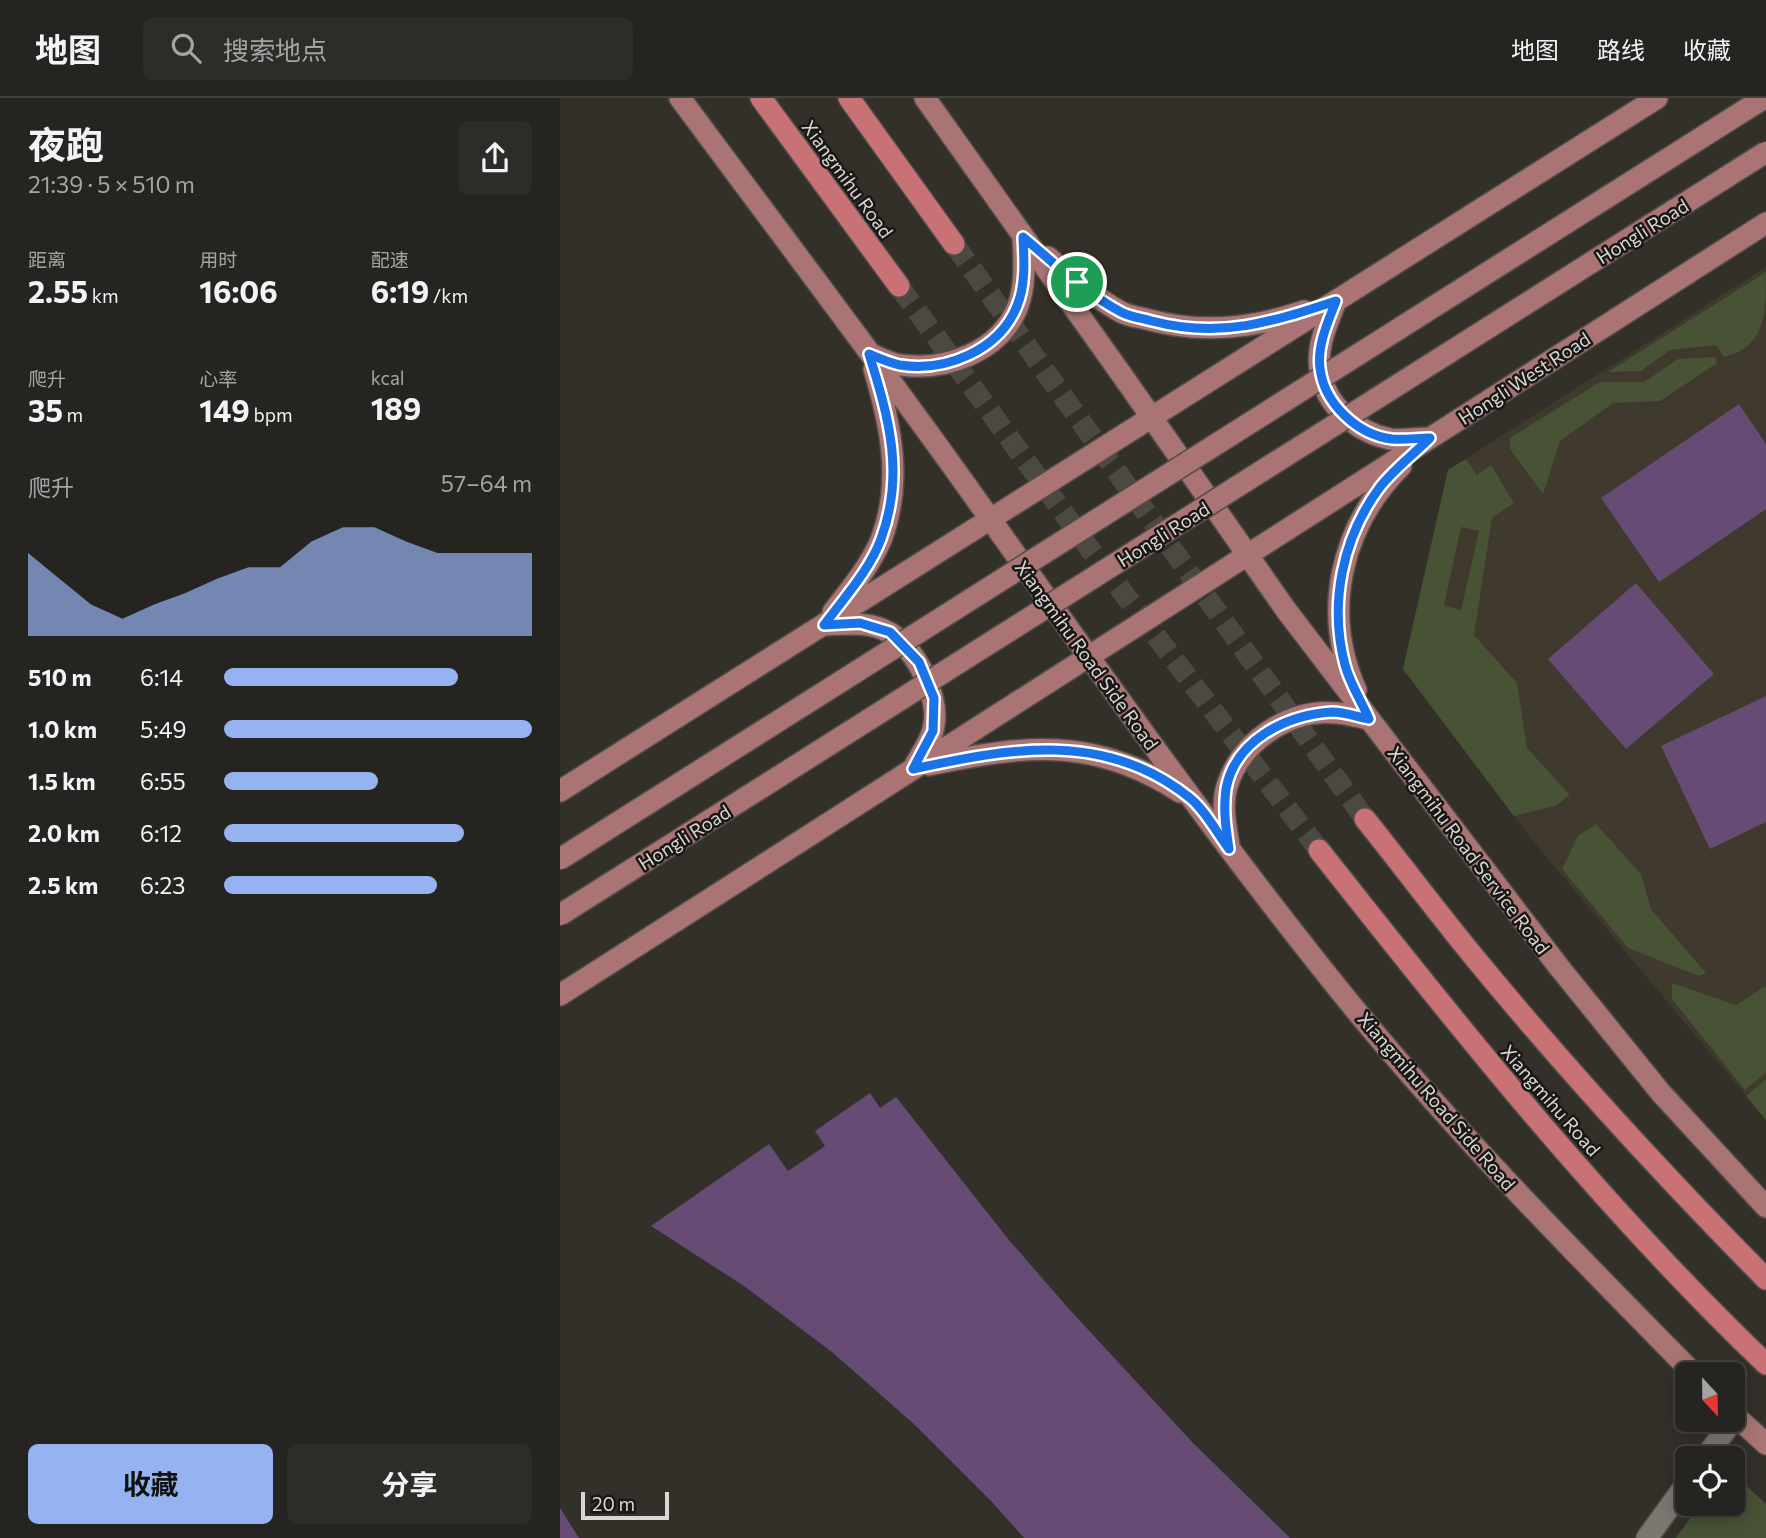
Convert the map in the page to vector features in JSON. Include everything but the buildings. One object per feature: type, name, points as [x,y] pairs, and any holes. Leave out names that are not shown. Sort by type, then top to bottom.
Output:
[{"type":"highway","name":"Xiangmihu Road","points":[[761,98],[898,286]]},
{"type":"highway","points":[[849,98],[954,244]]},
{"type":"highway","name":"Xiangmihu Road","points":[[1365,820],[1474,957],[1571,1071],[1676,1187],[1766,1279]]},
{"type":"highway","name":"Xiangmihu Road","points":[[1319,850],[1559,1147],[1766,1364]]},
{"type":"main road","name":"Xiangmihu Road Side Road","points":[[680,98],[1192,799],[1330,978],[1425,1091],[1538,1215],[1682,1362]]},
{"type":"main road","points":[[925,98],[1023,237],[1077,282],[1123,313],[1173,327],[1220,329],[1271,322],[1336,301]]},
{"type":"main road","points":[[560,791],[1657,98]]},
{"type":"main road","points":[[560,859],[1764,98]]},
{"type":"main road","name":"Hongli Road","points":[[560,915],[1766,152]]},
{"type":"main road","name":"Hongli West Road","points":[[1246,555],[1766,223]]},
{"type":"main road","points":[[869,354],[898,365],[925,366],[959,360],[981,350],[1000,332],[1017,307],[1024,275],[1023,237]]},
{"type":"main road","name":"Xiangmihu Road Service Road","points":[[1023,237],[1246,555],[1369,719],[1559,967],[1652,1083],[1766,1207]]},
{"type":"main road","points":[[1336,301],[1323,335],[1320,369],[1331,400],[1356,427],[1391,439],[1430,438]]},
{"type":"main road","points":[[824,625],[859,579],[880,541],[891,501],[894,463],[888,415],[869,354]]},
{"type":"main road","points":[[1369,719],[1346,667],[1338,621],[1341,574],[1354,533],[1381,487],[1430,438]]},
{"type":"main road","points":[[560,995],[1246,555]]},
{"type":"main road","points":[[824,625],[860,623],[890,632],[919,662],[934,698],[933,731],[913,769]]},
{"type":"main road","points":[[1229,849],[1224,816],[1226,788],[1237,762],[1252,742],[1278,725],[1307,716],[1335,712],[1369,719]]},
{"type":"main road","points":[[913,769],[983,754],[1035,748],[1076,751],[1114,759],[1151,773],[1192,799]]},
{"type":"main road","points":[[1745,1424],[1766,1444]]},
{"type":"lane","points":[[1647,1538],[1675,1500]]},
{"type":"shaded area","points":[[1766,267],[1766,1079],[1746,1096],[1533,841],[1403,669],[1448,470]]},
{"type":"green space","points":[[1766,272],[1761,326],[1756,337],[1738,352],[1724,357],[1716,345],[1670,350],[1641,371],[1608,372]]},
{"type":"green space","points":[[1715,357],[1717,363],[1660,401],[1613,403],[1560,441],[1543,494],[1510,449],[1510,438],[1600,382],[1644,382],[1678,359]]},
{"type":"green space","points":[[1466,459],[1477,475],[1491,465],[1514,503],[1492,518],[1474,635],[1517,683],[1527,748],[1570,795],[1555,806],[1514,816],[1403,669],[1448,470]],"holes":[[[1461,527],[1479,531],[1461,610],[1444,605]]]},
{"type":"green space","points":[[1596,824],[1641,874],[1651,909],[1706,973],[1699,976],[1628,948],[1562,869],[1578,836]]},
{"type":"green space","points":[[1672,983],[1736,1005],[1764,987],[1766,1073],[1745,1090],[1672,999]]},
{"type":"green space","points":[[1766,1079],[1766,1120],[1746,1096]]},
{"type":"green space","points":[[1745,1484],[1766,1504],[1766,1538],[1676,1538],[1692,1516],[1745,1516]]},
{"type":"tunnel","points":[[954,244],[1365,819]]},
{"type":"tunnel","points":[[899,286],[1089,548],[1319,850]]},
{"type":"route","points":[[1023,237],[1077,282],[1123,313],[1173,327],[1220,329],[1271,322],[1336,301],[1323,335],[1320,369],[1331,400],[1356,427],[1391,439],[1430,438],[1381,487],[1354,533],[1341,574],[1338,621],[1346,667],[1369,719],[1335,712],[1307,716],[1278,725],[1252,742],[1237,762],[1226,788],[1224,816],[1229,849],[1192,799],[1151,773],[1114,759],[1076,751],[1035,748],[983,754],[913,769],[933,731],[934,698],[919,662],[890,632],[860,623],[824,625],[859,579],[880,541],[891,501],[894,463],[888,415],[869,354],[898,365],[925,366],[959,360],[981,350],[1000,332],[1017,307],[1024,275],[1023,237]]}]
